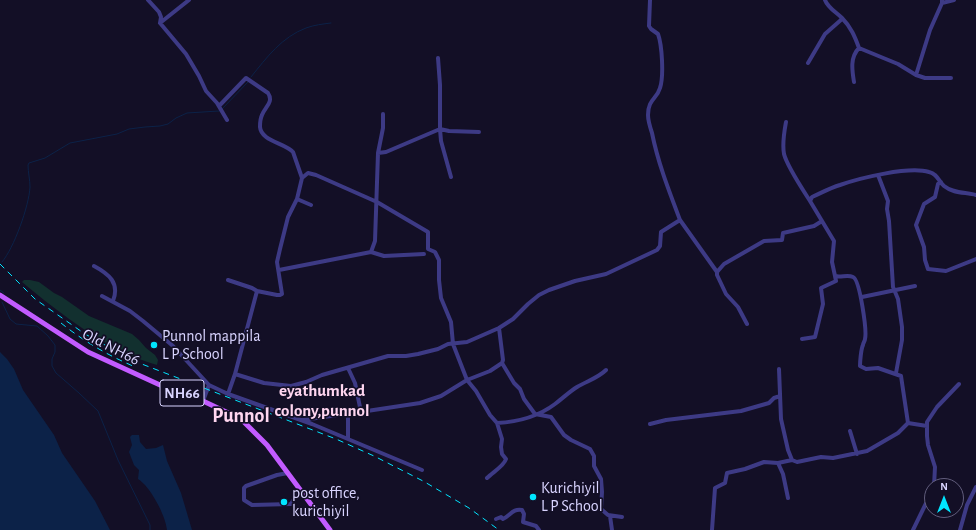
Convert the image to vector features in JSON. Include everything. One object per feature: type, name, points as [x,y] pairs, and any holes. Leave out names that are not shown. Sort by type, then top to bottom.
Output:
[{"type":"main road","name":"Old NH66","points":[[0,295],[88,352],[160,385],[203,401],[241,419],[267,445],[330,530]]},
{"type":"street","points":[[148,0],[159,12],[161,16],[160,24],[186,54],[206,91],[227,120]]},
{"type":"street","points":[[160,24],[189,0]]},
{"type":"street","points":[[650,0],[649,26],[651,30],[658,34],[661,49],[662,80],[660,89],[650,101],[648,107],[648,116],[655,151],[680,220],[717,272],[717,276],[726,294],[738,307],[747,324]]},
{"type":"street","points":[[825,0],[827,5],[842,19],[854,34],[859,48],[898,64],[916,75],[925,78],[951,78]]},
{"type":"street","points":[[916,75],[930,30],[942,2],[954,0]]},
{"type":"street","points":[[808,63],[825,34],[842,19]]},
{"type":"street","points":[[854,82],[851,65],[859,48]]},
{"type":"street","points":[[438,58],[441,141],[451,177]]},
{"type":"street","points":[[220,109],[246,78],[268,93],[271,100],[261,116],[260,130],[262,134],[277,144],[290,148],[293,152],[302,178]]},
{"type":"street","points":[[371,252],[375,241],[378,153],[383,128],[383,114]]},
{"type":"street","points":[[786,122],[783,142],[785,156],[799,183],[834,241],[832,262],[836,281],[821,288],[823,304],[815,337],[802,338]]},
{"type":"street","points":[[378,153],[390,150],[440,130],[479,132]]},
{"type":"street","points":[[810,201],[812,197],[839,185],[878,175],[909,170],[923,170],[931,172],[936,175],[944,186],[962,194],[969,193],[976,195]]},
{"type":"street","points":[[228,280],[257,291],[280,295],[281,291],[277,262],[284,231],[290,212],[297,199],[302,178],[308,173],[313,173],[377,202],[428,232],[428,249],[435,252],[439,260],[441,298],[451,322],[453,344],[467,380],[497,423],[502,439],[501,447],[502,454],[506,459],[505,463],[487,478]]},
{"type":"street","points":[[878,175],[888,201],[887,209],[893,287],[898,299],[902,326],[902,340],[896,373]]},
{"type":"street","points":[[941,182],[938,184],[935,197],[924,204],[916,225],[924,247],[926,265],[928,269],[946,270],[976,259]]},
{"type":"street","points":[[297,199],[311,206]]},
{"type":"street","points":[[234,374],[264,383],[291,386],[388,356],[418,354],[453,344],[467,342],[498,328],[513,319],[539,295],[549,290],[575,281],[606,274],[657,250],[660,246],[661,232],[680,220]]},
{"type":"street","points":[[717,272],[724,264],[764,241],[782,240],[783,233],[814,226],[822,221]]},
{"type":"street","points":[[279,270],[371,252],[384,256],[424,254]]},
{"type":"street","points":[[94,266],[110,275],[116,292],[113,301]]},
{"type":"street","points":[[835,276],[854,277],[857,280],[862,297],[865,339],[862,348],[860,366],[866,369],[878,368],[901,376],[908,423]]},
{"type":"street","points":[[862,297],[894,289],[915,286]]},
{"type":"street","points":[[228,394],[257,291]]},
{"type":"street","points":[[102,296],[113,301],[144,321],[163,337],[209,385],[228,394],[302,420],[422,470]]},
{"type":"street","points":[[498,328],[503,360],[502,363],[514,383],[520,389],[524,399],[535,414],[551,417],[564,434],[571,440],[590,449],[594,456],[594,466],[601,479],[601,508],[610,516],[622,517]]},
{"type":"street","points":[[302,420],[420,403],[441,396],[467,380],[490,371],[502,363]]},
{"type":"street","points":[[348,368],[355,383],[361,412]]},
{"type":"street","points":[[779,369],[781,419],[788,450],[792,460]]},
{"type":"street","points":[[497,423],[518,421],[554,405],[569,392],[585,382],[600,376],[606,370]]},
{"type":"street","points":[[934,478],[935,467],[928,445],[927,422],[931,414],[960,384]]},
{"type":"street","points":[[203,401],[209,385]]},
{"type":"street","points":[[650,424],[666,420],[742,411],[769,403],[774,398],[780,396]]},
{"type":"street","points":[[348,414],[348,439]]},
{"type":"street","points":[[908,423],[927,426]]},
{"type":"street","points":[[712,530],[715,488],[726,483],[727,473],[745,469],[764,462],[778,463],[792,460],[796,462],[821,457],[833,458],[857,454],[875,447],[898,433],[908,423]]},
{"type":"street","points":[[850,431],[857,454]]},
{"type":"street","points":[[778,463],[783,474],[788,498]]},
{"type":"street","points":[[288,473],[277,474],[246,486],[244,488],[244,500],[252,505],[290,504],[300,489]]},
{"type":"street","points":[[960,530],[967,506],[976,486]]},
{"type":"street","points":[[913,530],[924,507]]},
{"type":"street","points":[[496,519],[502,517],[503,519],[515,510],[522,510],[524,514],[523,522],[536,526],[539,530]]},
{"type":"street","points":[[610,516],[612,530]]},
{"type":"green space","points":[[24,280],[39,282],[89,316],[132,334],[155,355],[158,360],[157,365],[102,341],[53,307],[22,282]]},
{"type":"water","points":[[0,352],[14,369],[23,390],[54,435],[62,453],[95,501],[110,530],[0,530]]},
{"type":"water","points":[[132,435],[139,435],[140,442],[146,449],[156,448],[163,445],[167,461],[181,493],[192,530],[167,530],[164,517],[157,502],[143,483],[138,479],[139,470],[134,465],[129,452],[132,445],[130,437]]},
{"type":"waterway","points":[[251,77],[282,42],[297,32],[309,27],[331,23]]},
{"type":"waterway","points":[[222,109],[248,82]]},
{"type":"waterway","points":[[2,262],[7,256],[16,237],[27,205],[30,187],[28,168],[29,163],[45,158],[70,143],[117,134],[129,129],[168,124],[187,113],[219,111]]},
{"type":"waterway","points":[[0,290],[4,293]]},
{"type":"waterway","points":[[2,302],[10,319],[16,324],[37,326],[48,336],[55,345],[52,366],[56,373],[98,411],[118,460],[150,525],[150,530]]},
{"type":"railway","points":[[0,264],[35,299],[85,334],[134,361],[336,439],[374,456],[423,481],[469,508],[499,530]]},
{"type":"railway","points":[[61,323],[95,347],[133,366]]},
{"type":"place","name":"Punnol mappila L P School","points":[[154,345]]},
{"type":"place","name":"Kurichiyil L P School","points":[[533,497]]},
{"type":"place","name":"post office, kurichiyil","points":[[284,502]]},
{"type":"district","name":"eyathumkad colony,punnol","points":[[322,401]]},
{"type":"district","name":"Punnol","points":[[241,416]]}]
